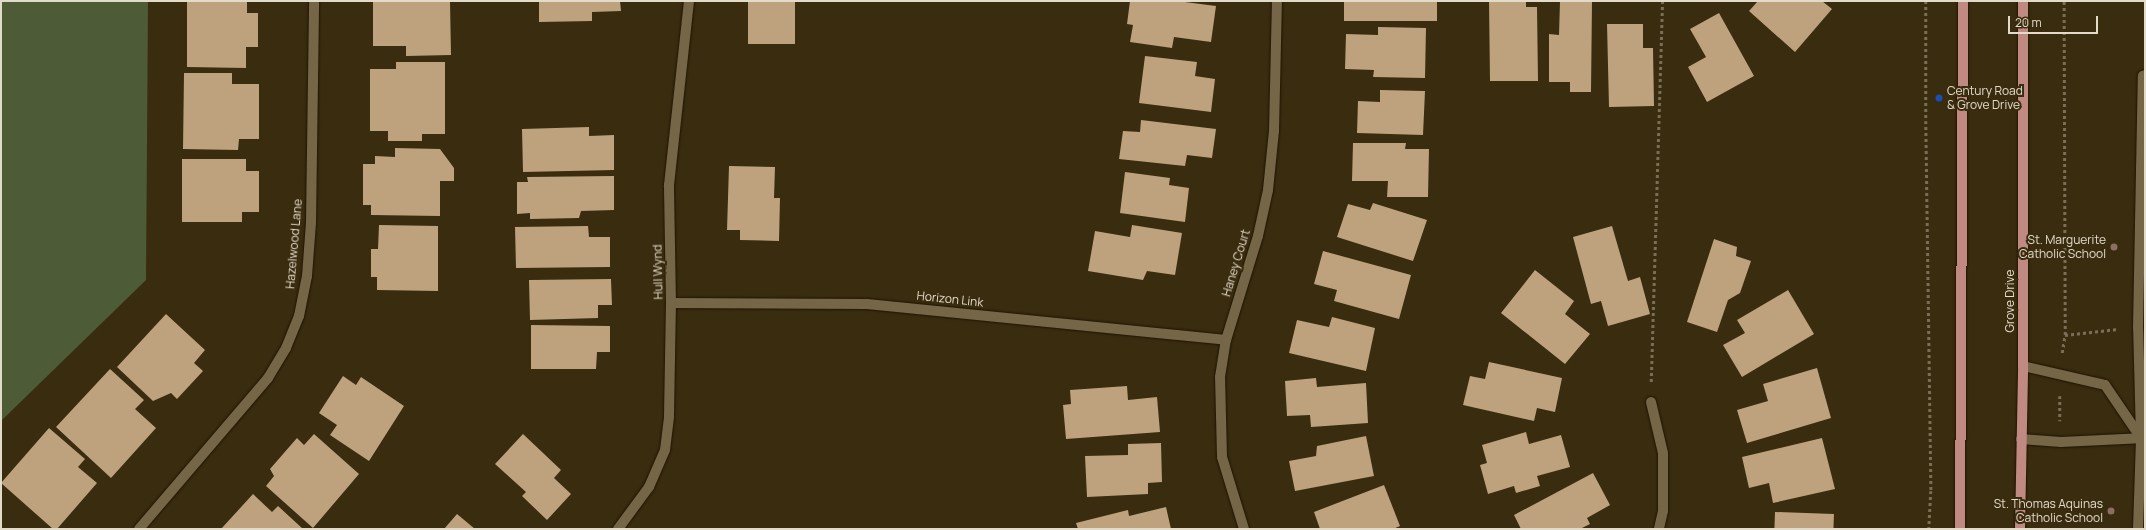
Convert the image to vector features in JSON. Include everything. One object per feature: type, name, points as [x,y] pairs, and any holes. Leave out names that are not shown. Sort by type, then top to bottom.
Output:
[{"type":"main road","points":[[1960,529],[1963,1]]},
{"type":"main road","name":"Grove Drive","points":[[2020,529],[2023,366],[2023,1]]},
{"type":"street","name":"Hazelwood Lane","points":[[139,529],[268,378],[286,348],[299,316],[307,276],[311,223],[314,1]]},
{"type":"street","name":"Hull Wynd","points":[[618,529],[649,487],[665,450],[669,416],[671,303],[669,185],[689,1]]},
{"type":"street","name":"Haney Court","points":[[1244,529],[1222,457],[1220,377],[1226,340],[1258,236],[1268,190],[1274,131],[1277,1]]},
{"type":"street","points":[[2138,529],[2143,438],[2138,327],[2143,76],[2145,75]]},
{"type":"street","name":"Horizon Link","points":[[671,303],[867,304],[1226,340]]},
{"type":"street","points":[[2023,366],[2105,385],[2143,438]]},
{"type":"street","points":[[1651,402],[1663,453],[1663,512],[1659,529]]},
{"type":"street","points":[[2021,439],[2061,442],[2143,438]]},
{"type":"path","points":[[1651,402],[1662,1]]},
{"type":"path","points":[[1926,1],[1926,121],[1931,491],[1929,529]]},
{"type":"path","points":[[2061,442],[2059,375],[2065,334],[2064,1]]},
{"type":"path","points":[[2065,334],[2138,327]]},
{"type":"green space","points":[[1,1],[148,1],[146,280],[1,421]]},
{"type":"building","points":[[187,1],[247,1],[247,13],[258,13],[258,47],[246,47],[246,68],[187,67]]},
{"type":"building","points":[[373,1],[450,1],[451,55],[406,56],[406,46],[373,46]]},
{"type":"building","points":[[539,1],[620,1],[621,11],[592,12],[592,21],[539,22]]},
{"type":"building","points":[[748,1],[795,1],[795,44],[748,44]]},
{"type":"building","points":[[1130,1],[1177,1],[1216,6],[1211,42],[1174,37],[1172,48],[1130,42],[1133,25],[1127,24]]},
{"type":"building","points":[[1344,1],[1437,1],[1437,21],[1344,21]]},
{"type":"building","points":[[1489,1],[1526,1],[1526,7],[1537,7],[1538,81],[1490,81]]},
{"type":"building","points":[[1560,1],[1592,2],[1591,92],[1570,92],[1570,82],[1549,82],[1549,34],[1559,35]]},
{"type":"building","points":[[1758,1],[1822,1],[1832,9],[1795,52],[1749,11]]},
{"type":"building","points":[[1719,13],[1754,76],[1707,102],[1688,67],[1706,57],[1690,29]]},
{"type":"building","points":[[1607,24],[1643,24],[1643,48],[1653,48],[1654,106],[1609,107]]},
{"type":"building","points":[[1378,27],[1426,28],[1425,78],[1373,77],[1374,70],[1345,69],[1346,34],[1378,35]]},
{"type":"building","points":[[1145,56],[1197,62],[1195,76],[1215,79],[1211,112],[1139,103]]},
{"type":"building","points":[[396,62],[445,62],[445,134],[422,134],[422,141],[388,141],[388,131],[370,131],[370,69],[396,69]]},
{"type":"building","points":[[184,73],[232,73],[232,84],[259,84],[259,139],[239,139],[238,150],[183,149]]},
{"type":"building","points":[[1380,90],[1425,91],[1423,135],[1357,133],[1358,101],[1380,102]]},
{"type":"building","points":[[1141,120],[1216,129],[1212,158],[1187,155],[1185,166],[1119,159],[1123,131],[1140,132]]},
{"type":"building","points":[[589,127],[589,136],[614,135],[614,170],[523,172],[522,129]]},
{"type":"building","points":[[1353,143],[1406,143],[1405,149],[1429,149],[1428,197],[1387,197],[1388,181],[1352,181]]},
{"type":"building","points":[[395,148],[440,149],[454,168],[454,181],[440,181],[440,216],[371,215],[371,205],[363,205],[363,164],[375,164],[375,156],[395,157]]},
{"type":"building","points":[[182,159],[246,159],[246,171],[259,171],[259,212],[242,212],[242,222],[182,222]]},
{"type":"building","points":[[729,166],[775,167],[774,198],[780,198],[779,241],[740,240],[740,230],[727,230]]},
{"type":"building","points":[[1125,172],[1170,178],[1169,185],[1189,188],[1185,222],[1120,213]]},
{"type":"building","points":[[614,176],[614,210],[581,211],[579,218],[530,219],[530,213],[517,214],[517,182],[528,182],[527,177]]},
{"type":"building","points":[[1373,203],[1427,220],[1413,261],[1337,237],[1348,204],[1370,210]]},
{"type":"building","points":[[379,225],[438,226],[438,291],[377,290],[377,277],[371,277],[371,249],[378,249]]},
{"type":"building","points":[[1132,225],[1182,233],[1175,275],[1147,271],[1143,280],[1088,271],[1095,231],[1130,237]]},
{"type":"building","points":[[588,226],[589,237],[610,237],[610,267],[516,268],[515,227]]},
{"type":"building","points":[[1612,226],[1628,281],[1640,277],[1650,314],[1608,326],[1601,301],[1591,304],[1573,237]]},
{"type":"building","points":[[1714,239],[1737,247],[1736,256],[1751,261],[1740,293],[1728,300],[1717,332],[1687,322]]},
{"type":"building","points":[[1323,251],[1411,275],[1399,319],[1334,301],[1337,290],[1314,284]]},
{"type":"building","points":[[1535,270],[1574,301],[1565,314],[1590,334],[1565,364],[1501,313]]},
{"type":"building","points":[[611,279],[612,305],[598,305],[598,318],[530,320],[529,280]]},
{"type":"building","points":[[1788,290],[1814,334],[1742,377],[1723,345],[1745,333],[1737,320]]},
{"type":"building","points":[[166,314],[205,350],[194,363],[203,371],[177,399],[171,393],[153,401],[117,367]]},
{"type":"building","points":[[1332,317],[1375,328],[1366,371],[1289,353],[1297,320],[1329,327]]},
{"type":"building","points":[[531,325],[610,326],[610,352],[597,352],[596,369],[531,369]]},
{"type":"building","points":[[1489,362],[1562,378],[1555,412],[1537,408],[1534,421],[1463,405],[1470,376],[1485,379]]},
{"type":"building","points":[[1817,368],[1831,418],[1747,443],[1737,410],[1768,401],[1763,384]]},
{"type":"building","points":[[110,369],[144,400],[135,409],[156,428],[111,478],[56,427]]},
{"type":"building","points":[[343,376],[356,385],[361,377],[404,406],[369,461],[330,435],[337,425],[319,413]]},
{"type":"building","points":[[1316,378],[1317,387],[1366,383],[1368,423],[1311,427],[1310,415],[1287,416],[1285,381]]},
{"type":"building","points":[[1127,386],[1128,400],[1157,397],[1160,432],[1066,439],[1063,405],[1071,404],[1070,390]]},
{"type":"building","points":[[49,428],[85,459],[78,467],[97,483],[57,529],[53,529],[1,483]]},
{"type":"building","points":[[1526,432],[1529,444],[1561,435],[1570,467],[1537,476],[1540,486],[1516,493],[1514,486],[1488,494],[1480,465],[1487,463],[1482,445]]},
{"type":"building","points":[[314,434],[359,474],[313,528],[266,486],[274,476],[270,469],[297,438],[304,445]]},
{"type":"building","points":[[523,434],[561,470],[554,478],[571,494],[547,520],[522,496],[526,492],[495,464]]},
{"type":"building","points":[[1366,436],[1374,476],[1295,491],[1289,461],[1316,456],[1317,446]]},
{"type":"building","points":[[1822,438],[1835,489],[1773,503],[1769,483],[1749,488],[1742,457]]},
{"type":"building","points":[[1161,443],[1162,482],[1148,483],[1148,494],[1087,497],[1085,456],[1128,455],[1128,444]]},
{"type":"building","points":[[1593,473],[1610,505],[1587,518],[1590,524],[1580,529],[1521,529],[1514,515]]},
{"type":"building","points":[[1384,485],[1400,526],[1393,529],[1320,529],[1314,512]]},
{"type":"building","points":[[253,494],[272,512],[278,506],[303,529],[221,529]]},
{"type":"building","points":[[1166,507],[1171,529],[1078,529],[1076,523],[1128,510],[1129,516]]},
{"type":"building","points":[[1775,512],[1834,514],[1833,529],[1774,529]]},
{"type":"building","points":[[457,514],[475,529],[444,529]]},
{"type":"place","name":"Century Road & Grove Drive","points":[[1939,98]]},
{"type":"place","name":"St. Marguerite Catholic School","points":[[2114,247]]},
{"type":"place","name":"St. Thomas Aquinas Catholic School","points":[[2111,511]]}]
